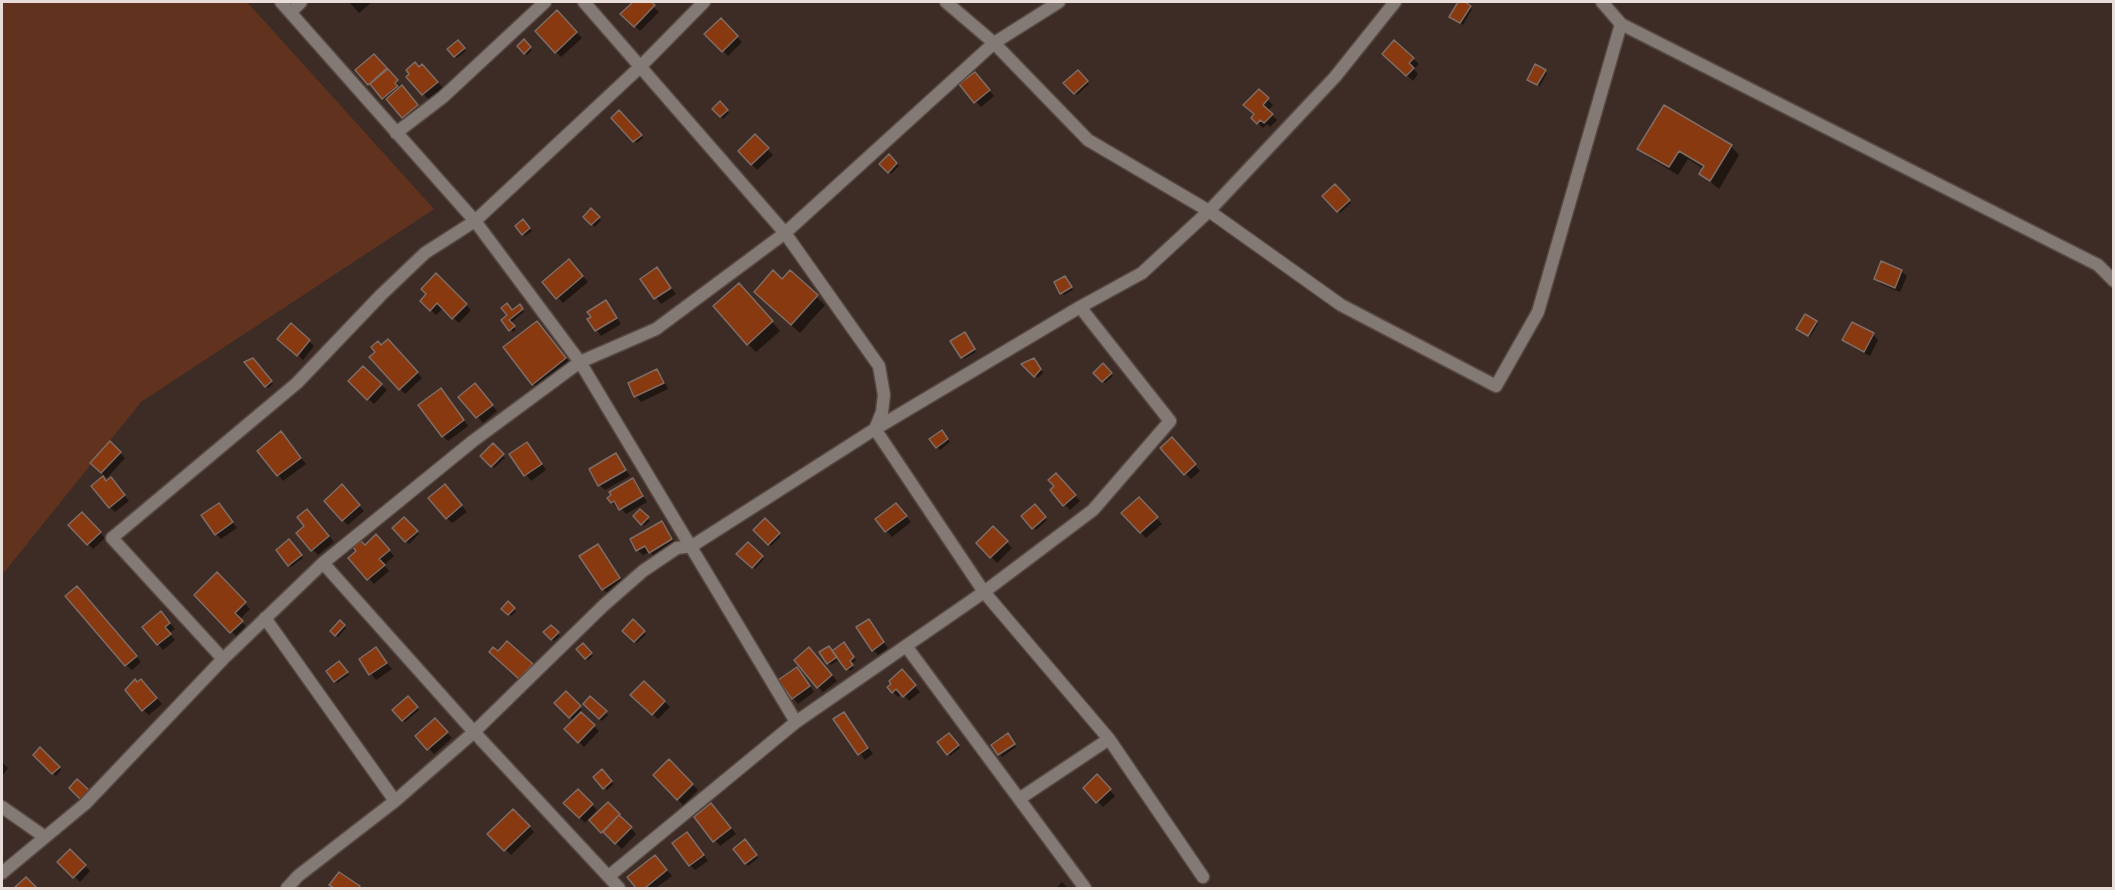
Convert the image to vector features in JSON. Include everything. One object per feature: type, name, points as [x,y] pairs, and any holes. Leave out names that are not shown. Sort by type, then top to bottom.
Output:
[{"type":"street","points":[[281,2],[475,221],[580,362],[796,722]]},
{"type":"street","points":[[291,12],[301,2]]},
{"type":"street","points":[[396,133],[443,97],[545,2]]},
{"type":"street","points":[[584,2],[785,233],[879,366],[884,395],[882,412],[875,429]]},
{"type":"street","points":[[223,659],[112,538],[297,383],[381,295],[425,253],[475,221],[640,66],[704,2]]},
{"type":"street","points":[[946,2],[993,43],[1088,140],[1209,211],[1341,305],[1497,386],[1538,312],[1621,24]]},
{"type":"street","points":[[2,873],[85,804],[223,659],[323,563],[473,441],[580,362],[656,329],[785,233],[993,43],[1059,2]]},
{"type":"street","points":[[287,888],[298,876],[395,801],[474,732],[603,606],[643,571],[677,548],[692,546],[875,429],[1080,307],[1142,273],[1209,211],[1335,77],[1395,2]]},
{"type":"street","points":[[1602,2],[1621,24],[2098,265],[2114,281]]},
{"type":"street","points":[[609,876],[796,722],[984,592],[1093,510],[1170,421],[1080,307]]},
{"type":"street","points":[[875,429],[984,592],[1110,739],[1203,877]]},
{"type":"street","points":[[323,563],[474,732],[619,888]]},
{"type":"street","points":[[265,618],[395,801]]},
{"type":"street","points":[[906,646],[1085,888]]},
{"type":"street","points":[[1019,799],[1110,739]]},
{"type":"street","points":[[2,807],[45,837]]},
{"type":"shaded area","points":[[2,2],[247,2],[434,209],[141,402],[2,575]]},
{"type":"building","points":[[633,2],[651,2],[655,5],[634,27],[620,14]]},
{"type":"building","points":[[1458,2],[1465,2],[1471,6],[1460,23],[1449,17]]},
{"type":"building","points":[[557,10],[577,32],[555,53],[535,31]]},
{"type":"building","points":[[721,18],[738,36],[722,52],[704,34]]},
{"type":"building","points":[[524,39],[531,47],[524,54],[517,46]]},
{"type":"building","points":[[458,40],[465,48],[454,57],[447,49]]},
{"type":"building","points":[[1394,40],[1414,58],[1409,63],[1414,68],[1406,76],[1382,54]]},
{"type":"building","points":[[374,54],[387,68],[368,85],[355,70]]},
{"type":"building","points":[[415,62],[419,67],[422,64],[438,82],[422,95],[406,77],[409,74],[406,70]]},
{"type":"building","points":[[1535,64],[1546,70],[1537,85],[1527,80]]},
{"type":"building","points":[[388,69],[398,80],[395,83],[398,86],[382,99],[370,84]]},
{"type":"building","points":[[1078,70],[1088,81],[1074,94],[1063,83]]},
{"type":"building","points":[[975,72],[990,90],[974,103],[959,84]]},
{"type":"building","points":[[402,85],[418,105],[402,118],[386,99]]},
{"type":"building","points":[[1259,89],[1269,98],[1263,105],[1273,114],[1264,123],[1260,120],[1257,124],[1251,118],[1254,114],[1243,105]]},
{"type":"building","points":[[720,101],[728,110],[720,117],[712,109]]},
{"type":"building","points":[[1664,105],[1732,145],[1710,181],[1699,174],[1704,166],[1679,151],[1669,167],[1637,149]]},
{"type":"building","points":[[619,110],[642,135],[633,142],[611,118]]},
{"type":"building","points":[[755,134],[769,148],[751,165],[738,151]]},
{"type":"building","points":[[889,154],[897,163],[888,173],[879,164]]},
{"type":"building","points":[[1335,184],[1350,200],[1337,212],[1322,196]]},
{"type":"building","points":[[591,208],[600,217],[591,225],[583,217]]},
{"type":"building","points":[[523,219],[530,228],[522,235],[515,226]]},
{"type":"building","points":[[569,259],[583,276],[556,299],[542,282]]},
{"type":"building","points":[[1881,261],[1902,270],[1895,288],[1874,279]]},
{"type":"building","points":[[657,267],[671,288],[654,299],[640,279]]},
{"type":"building","points":[[773,270],[782,279],[790,270],[818,295],[791,325],[754,292]]},
{"type":"building","points":[[436,273],[467,304],[452,319],[437,303],[430,311],[420,301],[426,294],[421,289]]},
{"type":"building","points":[[1065,276],[1072,287],[1060,294],[1054,282]]},
{"type":"building","points":[[739,283],[773,321],[747,345],[713,306]]},
{"type":"building","points":[[606,300],[617,318],[595,331],[587,319],[591,317],[587,312]]},
{"type":"building","points":[[507,303],[512,310],[520,304],[523,309],[509,320],[515,326],[509,331],[501,320],[507,315],[501,308]]},
{"type":"building","points":[[1805,314],[1817,321],[1808,336],[1796,329]]},
{"type":"building","points":[[537,321],[566,358],[532,385],[503,347]]},
{"type":"building","points":[[1852,322],[1874,333],[1864,352],[1842,340]]},
{"type":"building","points":[[291,323],[310,340],[297,356],[277,339]]},
{"type":"building","points":[[965,332],[975,349],[961,358],[950,341]]},
{"type":"building","points":[[388,339],[418,372],[399,390],[369,357],[375,352],[371,347],[378,341],[381,345]]},
{"type":"building","points":[[253,358],[272,381],[265,387],[244,362]]},
{"type":"building","points":[[1034,358],[1041,369],[1034,377],[1021,364]]},
{"type":"building","points":[[1103,363],[1112,373],[1102,382],[1093,373]]},
{"type":"building","points":[[363,366],[382,384],[367,400],[348,381]]},
{"type":"building","points":[[657,369],[664,383],[634,397],[628,383]]},
{"type":"building","points":[[475,383],[493,405],[476,418],[458,397]]},
{"type":"building","points":[[441,388],[464,420],[442,437],[418,405]]},
{"type":"building","points":[[942,430],[948,439],[936,448],[929,439]]},
{"type":"building","points":[[281,431],[301,458],[277,476],[257,451]]},
{"type":"building","points":[[1172,437],[1196,464],[1184,475],[1160,448]]},
{"type":"building","points":[[110,441],[121,452],[101,473],[90,463]]},
{"type":"building","points":[[527,442],[542,464],[524,476],[509,454]]},
{"type":"building","points":[[493,443],[504,454],[491,467],[480,456]]},
{"type":"building","points":[[616,453],[626,470],[598,486],[589,469]]},
{"type":"building","points":[[1056,473],[1076,495],[1063,506],[1050,490],[1054,486],[1048,480]]},
{"type":"building","points":[[103,476],[106,481],[111,477],[125,495],[109,508],[91,486]]},
{"type":"building","points":[[633,478],[643,496],[619,510],[614,501],[611,503],[607,498],[611,495],[609,492]]},
{"type":"building","points":[[342,484],[360,505],[342,521],[324,501]]},
{"type":"building","points":[[445,484],[462,505],[446,519],[428,498]]},
{"type":"building","points":[[1139,497],[1158,517],[1140,533],[1121,513]]},
{"type":"building","points":[[219,503],[233,522],[215,535],[201,515]]},
{"type":"building","points":[[896,503],[907,516],[885,532],[875,519]]},
{"type":"building","points":[[1035,504],[1046,517],[1032,529],[1021,516]]},
{"type":"building","points":[[307,509],[329,536],[311,551],[296,533],[304,526],[297,517]]},
{"type":"building","points":[[640,509],[649,517],[641,525],[633,516]]},
{"type":"building","points":[[82,512],[101,532],[87,545],[68,525]]},
{"type":"building","points":[[404,517],[418,531],[405,542],[392,528]]},
{"type":"building","points":[[765,518],[780,533],[768,545],[753,530]]},
{"type":"building","points":[[662,521],[672,539],[649,553],[645,546],[636,551],[630,539]]},
{"type":"building","points":[[993,526],[1008,541],[990,558],[976,543]]},
{"type":"building","points":[[376,534],[390,550],[379,559],[385,565],[367,580],[348,558],[356,551],[353,547],[361,541],[365,545]]},
{"type":"building","points":[[289,539],[302,555],[288,566],[276,550]]},
{"type":"building","points":[[748,542],[763,556],[752,568],[736,554]]},
{"type":"building","points":[[598,544],[620,578],[602,590],[579,556]]},
{"type":"building","points":[[217,572],[246,602],[235,613],[243,621],[230,633],[194,595]]},
{"type":"building","points":[[77,586],[137,656],[125,666],[65,596]]},
{"type":"building","points":[[508,601],[515,608],[508,615],[501,609]]},
{"type":"building","points":[[161,611],[170,623],[165,627],[171,634],[157,645],[142,627]]},
{"type":"building","points":[[633,619],[645,631],[634,642],[622,631]]},
{"type":"building","points":[[869,619],[884,642],[872,651],[856,627]]},
{"type":"building","points":[[340,620],[345,625],[335,636],[330,631]]},
{"type":"building","points":[[551,625],[559,632],[551,640],[543,632]]},
{"type":"building","points":[[507,641],[533,664],[519,679],[489,652],[493,647],[498,651]]},
{"type":"building","points":[[844,642],[854,657],[850,661],[853,665],[846,670],[832,651]]},
{"type":"building","points":[[583,643],[592,653],[585,659],[576,649]]},
{"type":"building","points":[[829,646],[837,657],[827,664],[819,652]]},
{"type":"building","points":[[376,647],[387,663],[369,675],[359,659]]},
{"type":"building","points":[[809,647],[832,675],[817,688],[794,660]]},
{"type":"building","points":[[339,661],[348,672],[334,682],[326,671]]},
{"type":"building","points":[[797,667],[810,686],[792,699],[778,680]]},
{"type":"building","points":[[902,669],[916,685],[903,697],[896,689],[892,693],[887,687],[891,684],[889,681]]},
{"type":"building","points":[[135,679],[137,682],[141,679],[157,698],[142,711],[125,690]]},
{"type":"building","points":[[644,681],[665,701],[652,715],[630,695]]},
{"type":"building","points":[[566,691],[581,706],[569,718],[554,703]]},
{"type":"building","points":[[408,696],[418,707],[402,721],[392,710]]},
{"type":"building","points":[[590,696],[607,711],[599,719],[583,704]]},
{"type":"building","points":[[581,712],[595,725],[578,743],[564,729]]},
{"type":"building","points":[[844,712],[868,748],[858,755],[833,719]]},
{"type":"building","points":[[435,718],[448,732],[427,750],[415,736]]},
{"type":"building","points":[[949,733],[959,745],[947,755],[937,742]]},
{"type":"building","points":[[1008,733],[1015,744],[998,755],[991,745]]},
{"type":"building","points":[[40,747],[60,767],[52,774],[33,755]]},
{"type":"building","points":[[669,759],[693,784],[677,800],[653,775]]},
{"type":"building","points":[[602,769],[612,781],[603,789],[593,777]]},
{"type":"building","points":[[1097,774],[1111,789],[1096,803],[1083,788]]},
{"type":"building","points":[[77,779],[90,791],[81,800],[69,788]]},
{"type":"building","points":[[578,789],[593,804],[579,818],[563,803]]},
{"type":"building","points":[[608,802],[620,814],[601,833],[589,820]]},
{"type":"building","points":[[711,803],[731,828],[713,842],[694,817]]},
{"type":"building","points":[[513,809],[530,826],[504,851],[487,834]]},
{"type":"building","points":[[619,815],[632,827],[615,844],[603,832]]},
{"type":"building","points":[[687,832],[704,855],[689,866],[672,843]]},
{"type":"building","points":[[745,839],[757,855],[745,864],[733,849]]},
{"type":"building","points":[[70,849],[86,865],[73,878],[57,862]]},
{"type":"building","points":[[655,855],[667,870],[645,888],[636,888],[627,877]]},
{"type":"building","points":[[339,872],[360,886],[358,888],[334,888],[329,885]]},
{"type":"building","points":[[26,877],[37,888],[14,888]]}]
